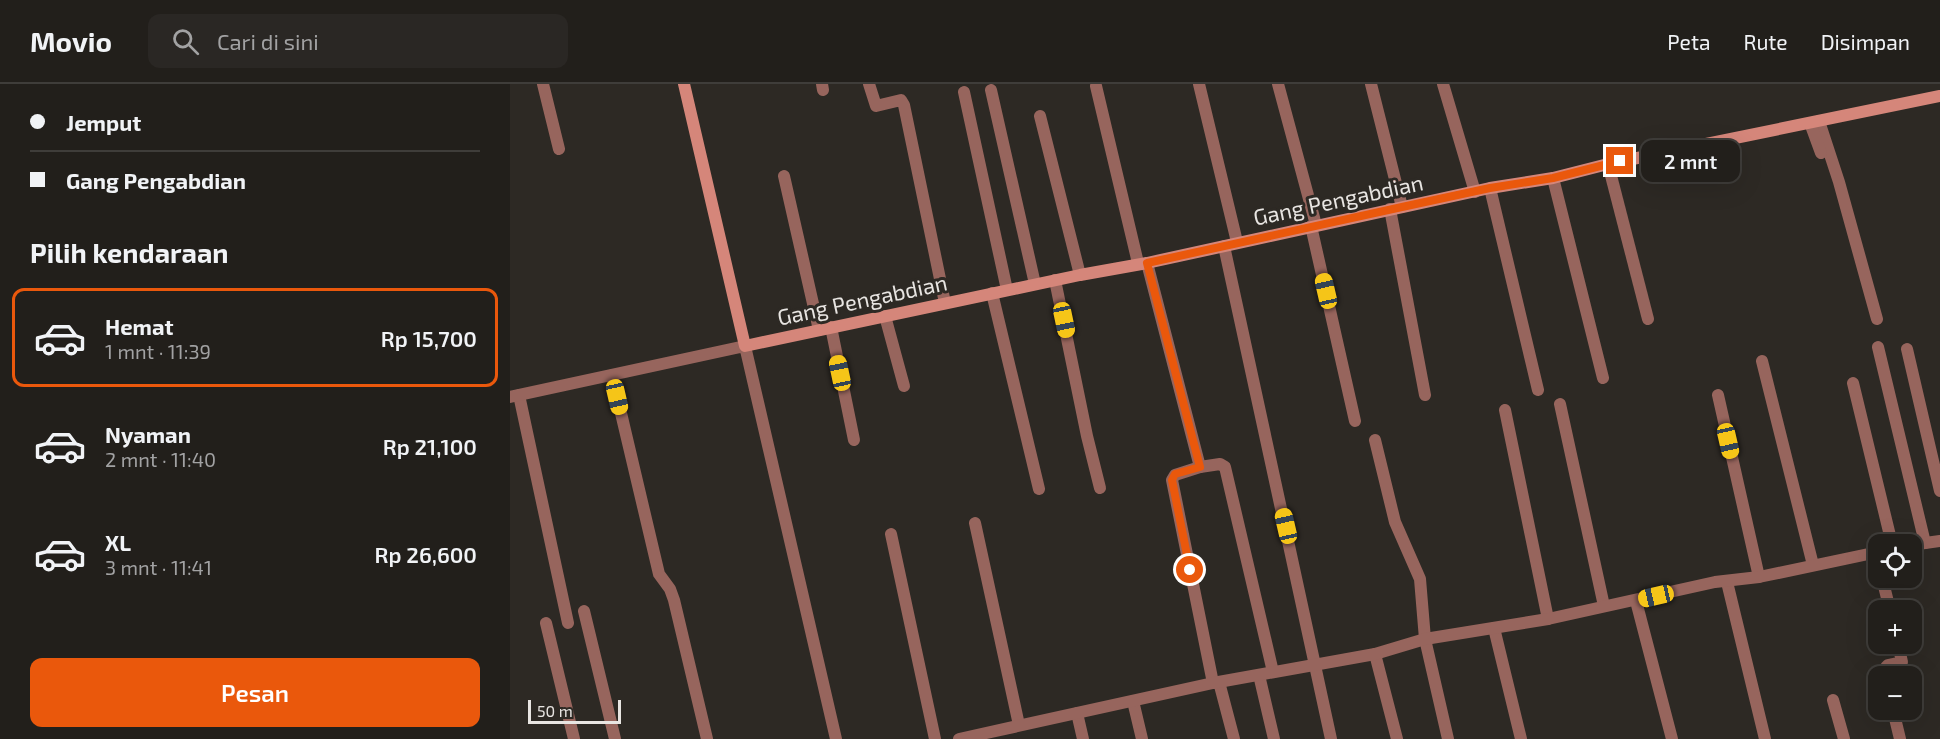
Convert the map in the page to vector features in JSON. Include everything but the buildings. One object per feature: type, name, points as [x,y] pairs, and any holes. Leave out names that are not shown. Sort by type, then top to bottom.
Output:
[{"type":"street","points":[[543,84],[559,149]]},
{"type":"street","points":[[684,84],[836,739]]},
{"type":"street","points":[[869,84],[876,106],[901,100],[904,105],[945,303]]},
{"type":"street","points":[[1199,84],[1237,242]]},
{"type":"street","points":[[1278,84],[1313,226],[1355,421]]},
{"type":"street","points":[[1371,84],[1396,208],[1425,395]]},
{"type":"street","points":[[1443,84],[1475,192]]},
{"type":"street","points":[[1096,86],[1142,263],[1200,467]]},
{"type":"street","points":[[991,90],[1035,284]]},
{"type":"street","points":[[964,92],[1007,290]]},
{"type":"street","name":"Gang Pengabdian","points":[[744,346],[1490,188],[1553,178],[1608,164],[1940,96]]},
{"type":"street","points":[[1040,116],[1080,274]]},
{"type":"street","points":[[1815,122],[1822,156],[1831,161],[1839,182],[1877,319]]},
{"type":"street","points":[[1608,164],[1648,319]]},
{"type":"street","points":[[784,176],[854,441]]},
{"type":"street","points":[[1553,178],[1603,378]]},
{"type":"street","points":[[1490,188],[1538,390]]},
{"type":"street","points":[[1224,246],[1331,739]]},
{"type":"street","points":[[1055,280],[1100,488]]},
{"type":"street","points":[[992,293],[1039,489]]},
{"type":"street","points":[[885,316],[904,386]]},
{"type":"street","points":[[568,622],[514,396],[744,346]]},
{"type":"street","points":[[1878,347],[1924,543],[1940,541]]},
{"type":"street","points":[[1907,349],[1940,491]]},
{"type":"street","points":[[1762,361],[1813,565]]},
{"type":"street","points":[[612,375],[659,574],[670,589],[674,600],[706,739]]},
{"type":"street","points":[[1853,383],[1890,534]]},
{"type":"street","points":[[1718,395],[1759,577]]},
{"type":"street","points":[[1560,404],[1604,606]]},
{"type":"street","points":[[1505,410],[1548,619]]},
{"type":"street","points":[[1374,440],[1395,522],[1420,579],[1425,639],[1448,739]]},
{"type":"street","points":[[1234,739],[1216,683],[1172,480],[1175,474],[1220,464],[1225,467],[1273,672]]},
{"type":"street","points":[[975,523],[1019,725]]},
{"type":"street","points":[[891,534],[935,739]]},
{"type":"street","points":[[959,739],[1216,683],[1376,654],[1425,639],[1548,619],[1715,582],[1759,577],[1813,565],[1868,557]]},
{"type":"street","points":[[1727,582],[1765,739]]},
{"type":"street","points":[[1636,601],[1672,739]]},
{"type":"street","points":[[584,611],[615,739]]},
{"type":"street","points":[[546,623],[574,739]]},
{"type":"street","points":[[1494,628],[1521,739]]},
{"type":"street","points":[[1376,654],[1397,739]]},
{"type":"street","points":[[1887,666],[1902,662],[1900,654]]},
{"type":"street","points":[[1259,675],[1275,739]]},
{"type":"street","points":[[1833,700],[1844,739]]},
{"type":"street","points":[[1133,701],[1142,739]]},
{"type":"street","points":[[1077,713],[1083,739]]},
{"type":"street","points":[[1895,720],[1900,739]]},
{"type":"route","points":[[1190,570],[1172,480],[1175,474],[1200,467],[1147,263],[1490,188],[1553,178],[1620,161]]}]
